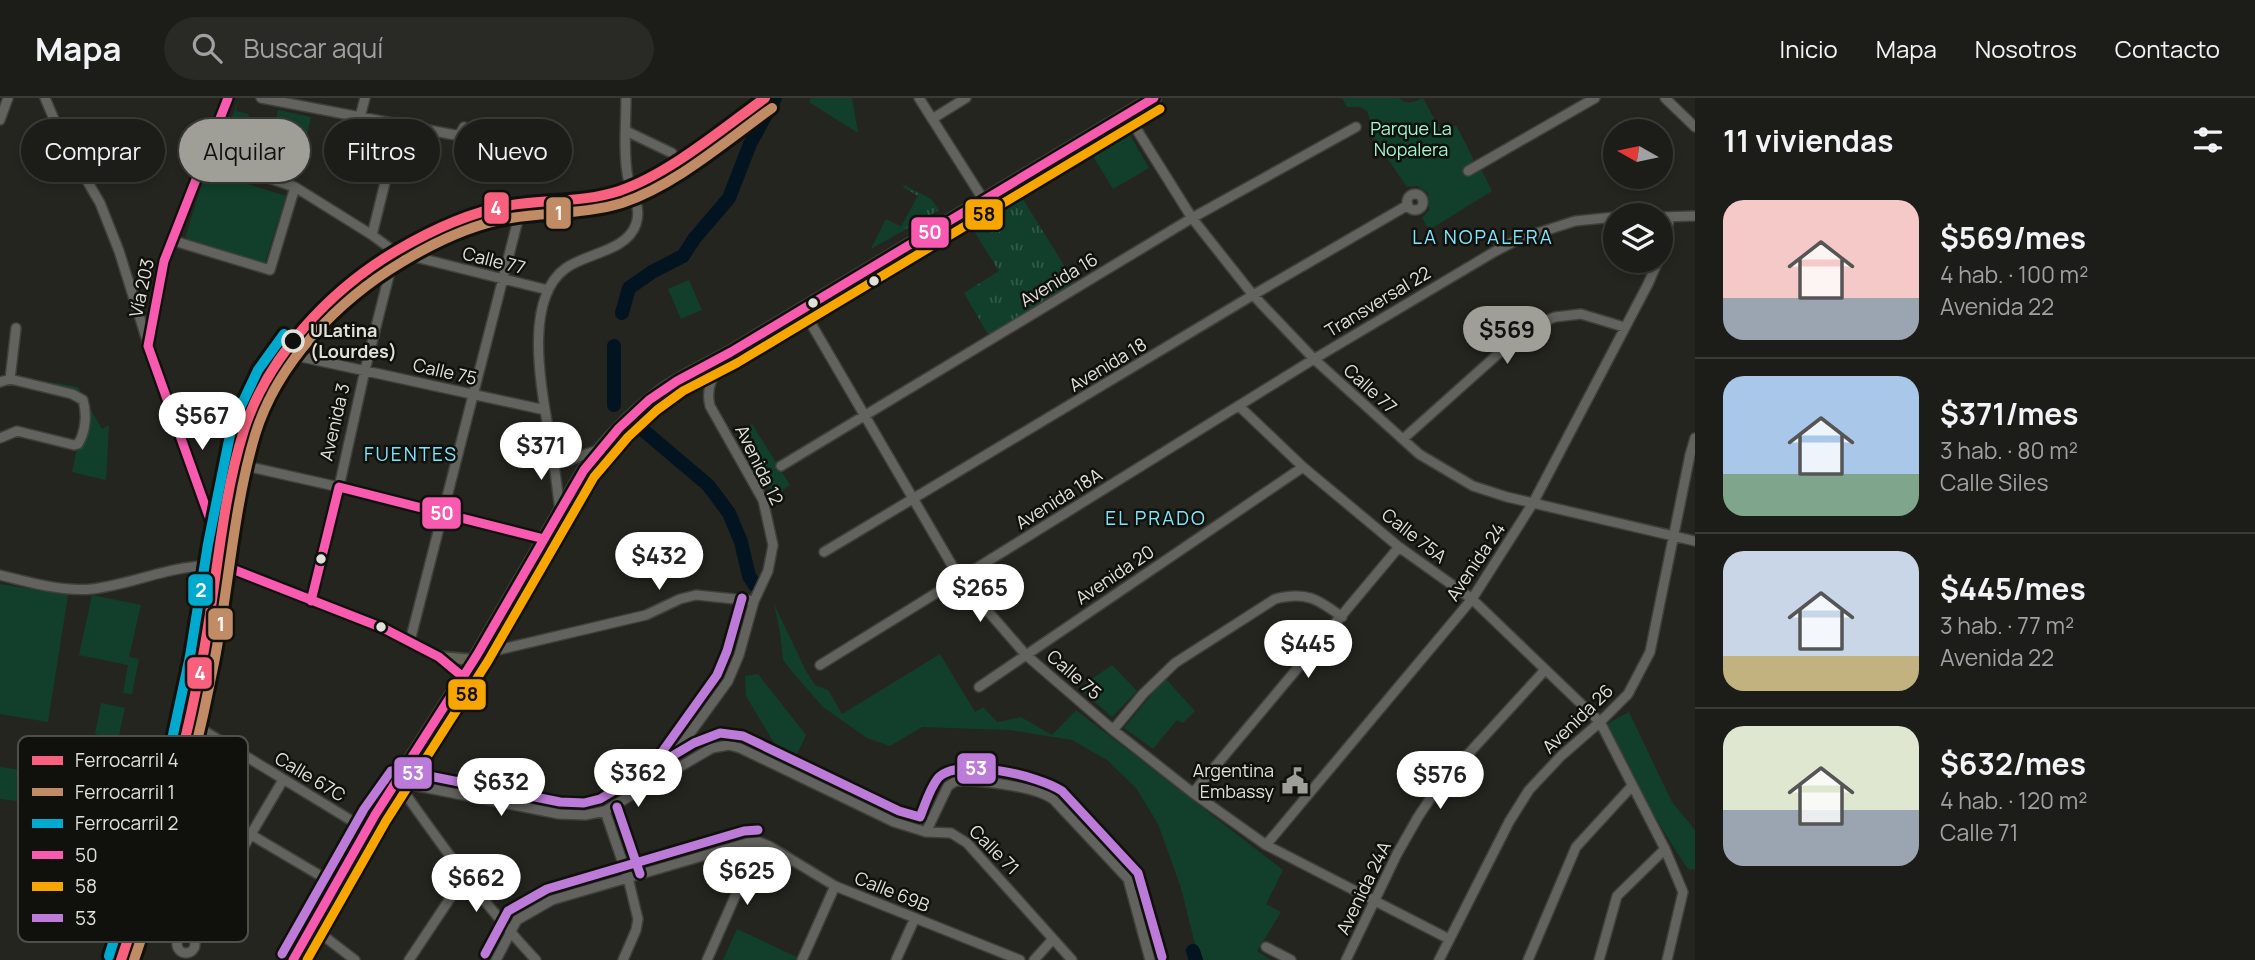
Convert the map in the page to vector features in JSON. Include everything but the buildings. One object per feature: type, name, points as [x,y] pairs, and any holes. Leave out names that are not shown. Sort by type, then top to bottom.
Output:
[{"type":"highway","points":[[293,960],[367,830],[476,658],[559,510],[599,449],[635,413],[662,391],[1154,98]]},
{"type":"main road","name":"Vía 203","points":[[220,119],[228,98]]},
{"type":"main road","name":"Vía 203","points":[[195,182],[171,240],[159,280],[148,346],[227,567]]},
{"type":"main road","points":[[339,487],[544,539]]},
{"type":"main road","name":"Avenida 3","points":[[311,601],[339,487]]},
{"type":"main road","points":[[227,567],[383,628],[439,657],[463,677]]},
{"type":"main road","points":[[439,657],[476,658]]},
{"type":"street","points":[[0,120],[8,98]]},
{"type":"street","points":[[45,98],[54,119]]},
{"type":"street","points":[[261,98],[370,119]]},
{"type":"street","points":[[360,117],[365,98]]},
{"type":"street","points":[[559,510],[538,343],[540,319],[548,290],[559,273],[576,261],[620,244],[635,227],[639,215],[628,179],[626,98]]},
{"type":"street","points":[[919,98],[983,199]]},
{"type":"street","points":[[932,119],[966,98]]},
{"type":"street","points":[[1468,171],[1595,98]]},
{"type":"street","points":[[1665,98],[1695,127]]},
{"type":"street","name":"Calle 77","points":[[1127,114],[1192,218],[1253,295],[1314,359],[1436,466],[1472,486],[1695,541]]},
{"type":"street","name":"Avenida 16","points":[[780,466],[1192,218],[1356,127]]},
{"type":"street","points":[[626,131],[673,153]]},
{"type":"street","points":[[88,182],[100,202],[119,251],[148,346]]},
{"type":"street","name":"Calle 77","points":[[280,182],[295,187],[395,252],[548,290]]},
{"type":"street","points":[[372,235],[385,182]]},
{"type":"street","points":[[171,240],[270,270],[295,187]]},
{"type":"street","name":"Avenida 18","points":[[824,552],[1408,205]]},
{"type":"street","points":[[1673,217],[1695,216]]},
{"type":"street","name":"Transversal 22","points":[[1314,359],[1467,267],[1519,239],[1575,221],[1603,219]]},
{"type":"street","points":[[410,641],[518,220]]},
{"type":"street","name":"Avenida 3","points":[[339,487],[395,252]]},
{"type":"street","name":"Avenida 24","points":[[1266,845],[1472,599],[1533,503],[1653,273]]},
{"type":"street","name":"Calle 75","points":[[802,308],[960,579],[1026,655],[1113,730],[1193,793],[1266,845],[1449,939]]},
{"type":"street","points":[[1403,439],[1526,329],[1556,317],[1581,314],[1624,327]]},
{"type":"street","points":[[0,438],[17,432],[74,445],[78,444],[83,434],[86,413],[83,400],[72,394],[5,381],[16,328]]},
{"type":"street","name":"Avenida 12","points":[[656,780],[728,681],[739,654],[754,601],[768,571],[773,545],[763,500],[710,406],[710,382],[731,352]]},
{"type":"street","name":"Calle 75","points":[[296,356],[545,410]]},
{"type":"street","name":"Avenida 18A","points":[[820,665],[1314,359]]},
{"type":"street","name":"Calle 75A","points":[[1238,406],[1303,467],[1399,547],[1472,599],[1600,722]]},
{"type":"street","name":"Avenida 26","points":[[1439,960],[1509,822],[1529,790],[1561,756],[1628,694],[1650,652],[1689,455],[1695,438]]},
{"type":"street","points":[[552,449],[555,456],[567,461],[599,449]]},
{"type":"street","points":[[241,465],[339,487]]},
{"type":"street","name":"Avenida 20","points":[[979,687],[1303,467]]},
{"type":"street","points":[[1193,793],[1399,547]]},
{"type":"street","points":[[0,575],[49,585],[89,589],[183,568],[227,567]]},
{"type":"street","points":[[1113,730],[1143,694],[1175,663],[1275,598],[1291,594],[1313,597],[1342,617]]},
{"type":"street","points":[[476,658],[646,615],[680,599],[696,595],[754,601]]},
{"type":"street","name":"Avenida 24A","points":[[1346,960],[1402,845],[1438,787],[1545,670]]},
{"type":"street","points":[[1600,722],[1665,849],[1683,892],[1667,960]]},
{"type":"street","name":"Calle 67C","points":[[199,736],[201,729],[212,736]]},
{"type":"street","name":"Calle 71","points":[[397,782],[559,814],[585,815],[605,811],[712,748],[729,745],[749,751],[894,822],[926,832],[951,833],[967,843],[1072,960]]},
{"type":"street","name":"Calle 67C","points":[[248,758],[367,830]]},
{"type":"street","points":[[248,840],[283,780]]},
{"type":"street","points":[[926,832],[951,783],[962,781],[1031,789],[1043,793],[1053,799],[1128,879],[1150,960]]},
{"type":"street","points":[[397,782],[465,876],[536,960]]},
{"type":"street","points":[[1528,960],[1576,847],[1632,786]]},
{"type":"street","points":[[605,811],[628,878],[638,919],[624,960]]},
{"type":"street","points":[[248,833],[335,885]]},
{"type":"street","points":[[496,960],[517,920],[552,900],[758,842],[707,960]]},
{"type":"street","name":"Calle 69B","points":[[758,842],[835,886],[1020,960]]},
{"type":"street","points":[[1599,960],[1616,896],[1665,849]]},
{"type":"street","points":[[409,960],[465,876]]},
{"type":"street","points":[[802,960],[835,886]]},
{"type":"street","points":[[896,960],[915,918]]},
{"type":"street","points":[[312,927],[355,960]]},
{"type":"street","points":[[1034,960],[1053,939]]},
{"type":"street","points":[[1266,947],[1291,960]]},
{"type":"green space","points":[[811,98],[852,98],[858,133],[809,102]]},
{"type":"green space","name":"Parque La Nopalera","points":[[1342,98],[1399,98],[1414,102],[1423,98],[1442,133],[1456,125],[1476,168],[1482,171],[1492,191],[1429,230],[1422,218],[1429,210],[1428,193],[1417,186],[1407,187],[1369,132],[1370,120],[1367,111],[1360,107],[1347,107]]},
{"type":"green space","points":[[238,101],[236,111],[249,114],[248,119],[231,119]]},
{"type":"green space","points":[[278,110],[311,117],[310,122],[310,119],[276,119]]},
{"type":"green space","points":[[1126,133],[1130,135],[1149,168],[1113,189],[1091,153]]},
{"type":"green space","points":[[203,182],[241,182],[286,196],[265,263],[185,238]]},
{"type":"green space","points":[[904,185],[931,199],[939,210],[871,249],[886,219],[901,227],[918,196],[903,187]]},
{"type":"green space","points":[[1019,193],[1075,283],[989,336],[964,293],[999,271],[969,223]]},
{"type":"green space","points":[[689,280],[702,310],[681,319],[668,289]]},
{"type":"green space","points":[[37,380],[78,387],[102,429],[109,425],[106,480],[72,472],[77,448],[87,437],[89,430],[89,414],[84,399],[70,390]]},
{"type":"green space","points":[[752,424],[790,485],[774,496],[738,432]]},
{"type":"green space","points":[[0,584],[68,595],[48,722],[0,714]]},
{"type":"green space","points":[[92,595],[141,605],[129,657],[139,659],[132,694],[123,693],[128,665],[79,655]]},
{"type":"green space","points":[[774,604],[806,671],[815,685],[828,690],[842,714],[940,654],[975,712],[983,707],[997,722],[1021,717],[1052,735],[1076,710],[1283,870],[1266,904],[1281,912],[1257,951],[1271,960],[1201,960],[1181,888],[1158,824],[1136,788],[1107,760],[1072,740],[1009,730],[922,727],[890,746],[867,738],[823,707],[783,660]]},
{"type":"green space","points":[[1112,665],[1137,691],[1112,717],[1079,688]]},
{"type":"green space","points":[[758,674],[806,735],[792,765],[786,763],[746,696],[745,676]]},
{"type":"green space","points":[[1165,678],[1195,711],[1183,723],[1177,720],[1153,749],[1124,728]]},
{"type":"green space","points":[[101,703],[125,708],[119,736],[95,734]]},
{"type":"green space","points":[[1629,712],[1672,802],[1695,830],[1695,870],[1688,869],[1666,834],[1605,725]]},
{"type":"green space","points":[[0,767],[18,769],[18,801],[0,799]]},
{"type":"green space","points":[[737,929],[797,957],[796,960],[723,960]]},
{"type":"waterway","points":[[622,313],[629,288],[683,256],[729,198],[750,144],[775,98]]},
{"type":"waterway","points":[[614,346],[614,405]]},
{"type":"waterway","points":[[643,430],[708,485],[729,513],[741,542],[749,576],[755,585]]},
{"type":"waterway","points":[[1193,951],[1196,960]]},
{"type":"rail line","name":"4","points":[[186,736],[201,666],[229,488],[244,430],[269,376],[304,327],[348,285],[396,251],[422,237],[463,218],[492,209],[592,197],[619,191],[657,174],[695,150],[765,98]]},
{"type":"rail line","name":"1","points":[[198,736],[214,663],[236,520],[255,435],[278,383],[294,359],[333,314],[378,277],[427,248],[468,229],[525,216],[595,209],[642,195],[700,161],[772,108]]},
{"type":"rail line","name":"2","points":[[173,736],[232,425],[258,370],[284,334]]},
{"type":"rail line","name":"2","points":[[109,956],[113,942]]},
{"type":"rail line","name":"4","points":[[121,960],[127,942]]},
{"type":"rail line","name":"1","points":[[134,960],[140,942]]},
{"type":"transit line","name":"50","points":[[227,567],[148,346],[164,261],[228,98]]},
{"type":"transit line","name":"50","points":[[293,960],[375,815],[477,655],[584,470],[619,428],[649,400],[677,381],[731,352],[1154,98]]},
{"type":"transit line","name":"58","points":[[307,960],[386,821],[488,661],[594,477],[628,437],[657,410],[683,391],[737,363],[1160,109]]},
{"type":"transit line","name":"50","points":[[339,487],[544,539]]},
{"type":"transit line","name":"50","points":[[311,601],[339,487]]},
{"type":"transit line","name":"50","points":[[227,567],[383,628],[439,657],[463,677]]},
{"type":"transit line","name":"53","points":[[657,759],[717,675],[742,598]]},
{"type":"transit line","name":"53","points":[[282,954],[364,809],[391,771],[399,770],[560,802],[584,803],[600,799],[694,743],[720,733],[743,736],[899,811],[920,817],[936,781],[949,771],[1000,771],[1051,785],[1062,791],[1138,873],[1162,957]]},
{"type":"transit line","name":"53","points":[[617,807],[640,874]]},
{"type":"transit line","name":"53","points":[[485,954],[508,911],[547,889],[744,831],[758,830]]},
{"type":"place","name":"ULatina (Lourdes)","points":[[293,341]]},
{"type":"place","name":"Argentina Embassy","points":[[1295,781]]},
{"type":"district","name":"LA NOPALERA","points":[[1483,237]]},
{"type":"district","name":"FUENTES","points":[[411,454]]},
{"type":"district","name":"EL PRADO","points":[[1156,518]]}]
